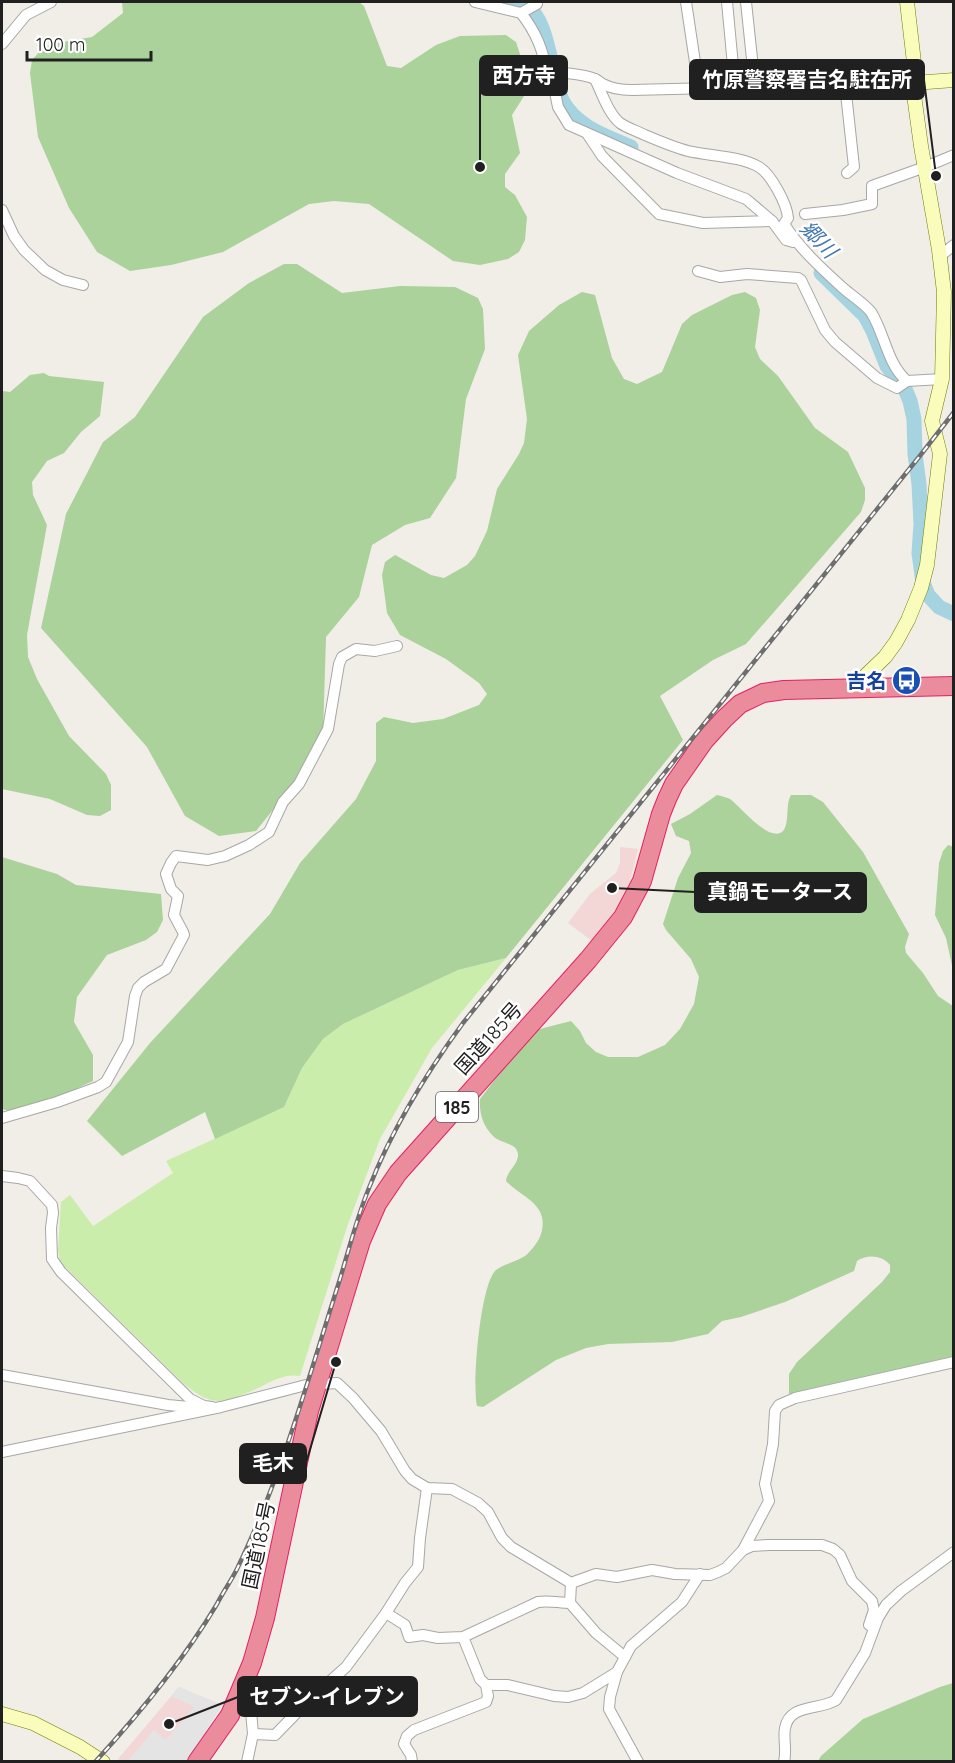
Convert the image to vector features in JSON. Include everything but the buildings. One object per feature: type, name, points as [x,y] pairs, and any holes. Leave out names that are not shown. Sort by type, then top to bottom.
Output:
[{"type":"highway","name":"国道185号","points":[[197,1761],[230,1715],[252,1663],[265,1618],[309,1411],[317,1384],[360,1241],[382,1196],[398,1173],[588,960],[623,917],[642,881],[661,814],[674,784],[704,741],[732,711],[740,704],[763,693],[784,690],[954,686]]},
{"type":"main road","points":[[858,688],[861,680],[885,657],[896,642],[908,621],[922,583],[927,565],[940,454],[932,421],[942,379],[944,311],[940,256],[924,167],[907,2]]},
{"type":"main road","points":[[914,83],[954,80]]},
{"type":"main road","points":[[2,1714],[33,1724],[103,1761]]},
{"type":"street","points":[[2,44],[26,15],[51,2]]},
{"type":"street","points":[[476,2],[530,7],[545,13]]},
{"type":"street","points":[[686,2],[699,88]]},
{"type":"street","points":[[727,2],[735,87]]},
{"type":"street","points":[[746,2],[755,87]]},
{"type":"street","points":[[530,7],[537,39],[558,107],[569,125],[677,173],[746,199],[869,310],[903,383]]},
{"type":"street","points":[[548,72],[580,75],[595,79],[612,88],[632,90],[914,83]]},
{"type":"street","points":[[595,79],[610,110],[619,122],[627,127],[679,148],[759,166],[766,172],[783,198],[788,218],[784,224],[795,243]]},
{"type":"street","points":[[845,84],[854,167],[847,173]]},
{"type":"street","points":[[588,134],[602,156],[659,214],[703,223],[772,221]]},
{"type":"street","points":[[806,213],[843,210],[872,204],[872,186],[954,155]]},
{"type":"street","points":[[2,210],[14,236],[24,250],[45,270],[63,280],[83,285]]},
{"type":"street","points":[[940,256],[954,245]]},
{"type":"street","points":[[698,271],[720,277],[747,274],[798,278],[816,308],[825,330],[835,342],[877,378],[897,388],[903,383],[942,379]]},
{"type":"street","points":[[2,1118],[57,1102],[106,1082],[128,1042],[138,988],[166,969],[184,935],[174,915],[178,896],[171,889],[166,874],[171,863],[177,856],[208,860],[225,856],[249,845],[269,832],[283,802],[299,784],[328,729],[342,657],[356,649],[375,651],[397,646]]},
{"type":"street","points":[[2,1176],[30,1181],[52,1206],[52,1259],[61,1272],[190,1399],[204,1406],[221,1407]]},
{"type":"street","points":[[571,1583],[596,1574],[617,1577],[652,1570],[675,1574],[710,1575],[726,1568],[743,1550],[769,1501],[765,1484],[779,1404],[795,1398],[954,1362]]},
{"type":"street","points":[[2,1375],[189,1407],[199,1412]]},
{"type":"street","points":[[2,1452],[199,1412],[306,1385],[337,1383],[381,1431],[412,1479],[427,1488],[452,1489],[478,1503],[488,1512],[502,1538],[511,1547],[571,1583]]},
{"type":"street","points":[[253,1734],[275,1735],[346,1667],[386,1613],[418,1567],[427,1488]]},
{"type":"street","points":[[743,1550],[752,1546],[768,1545],[822,1545],[833,1549],[840,1555],[852,1581],[872,1601],[874,1610],[868,1628],[873,1634]]},
{"type":"street","points":[[784,1761],[786,1754],[784,1734],[790,1716],[799,1710],[829,1704],[836,1700],[865,1653],[878,1618],[886,1605],[954,1551]]},
{"type":"street","points":[[638,1761],[609,1708],[617,1672],[631,1646],[681,1602],[700,1574]]},
{"type":"street","points":[[571,1583],[570,1603],[596,1633],[625,1657]]},
{"type":"street","points":[[386,1613],[405,1625],[409,1636],[464,1637],[538,1602],[547,1600],[570,1603]]},
{"type":"street","points":[[412,1761],[404,1744],[407,1736],[414,1730],[486,1702],[488,1696],[486,1686],[480,1679],[464,1637]]},
{"type":"street","points":[[486,1686],[508,1684],[554,1696],[568,1697],[583,1693],[617,1672]]},
{"type":"street","points":[[239,1695],[251,1711],[253,1734],[247,1761]]},
{"type":"shaded area","points":[[620,847],[638,849],[630,881],[615,911],[592,941],[568,923],[590,894],[616,873],[620,863]]},
{"type":"shaded area","points":[[179,1687],[222,1705],[185,1761],[122,1762],[118,1759]]},
{"type":"shaded area","points":[[179,1687],[222,1705],[196,1749],[185,1761],[127,1762],[154,1730],[166,1740],[194,1707],[171,1696]]},
{"type":"green space","points":[[122,2],[359,2],[364,6],[387,66],[401,68],[436,45],[460,36],[506,35],[516,42],[528,79],[526,93],[512,115],[520,153],[505,174],[505,187],[515,195],[527,217],[525,240],[519,252],[508,259],[480,265],[453,261],[369,204],[334,201],[309,204],[223,252],[171,265],[130,271],[97,252],[69,208],[38,137],[30,73],[32,60],[41,50],[52,44],[92,37],[123,13]]},
{"type":"green space","points":[[284,264],[297,264],[342,293],[400,286],[455,287],[478,298],[483,309],[485,349],[466,399],[456,478],[430,518],[405,525],[372,545],[359,597],[326,637],[323,734],[288,791],[256,831],[219,836],[185,816],[147,747],[41,628],[66,514],[103,442],[135,417],[203,317],[249,283]]},
{"type":"green space","points":[[582,292],[595,295],[612,358],[624,379],[637,384],[662,372],[682,324],[692,315],[732,295],[745,292],[756,298],[760,310],[755,347],[760,359],[778,376],[815,428],[848,452],[865,488],[865,500],[861,512],[746,644],[713,660],[660,696],[683,740],[506,958],[458,970],[343,1024],[323,1039],[302,1068],[284,1107],[215,1139],[205,1112],[122,1156],[87,1121],[150,1043],[270,914],[300,863],[356,799],[376,761],[376,723],[384,717],[413,723],[443,719],[479,705],[487,694],[479,683],[446,659],[400,635],[387,613],[382,575],[385,562],[395,555],[431,575],[444,578],[467,565],[475,556],[487,531],[497,489],[524,443],[527,419],[518,355],[529,331],[559,305]]},
{"type":"green space","points":[[44,373],[49,376],[104,382],[100,416],[81,432],[64,453],[47,461],[32,482],[33,495],[47,525],[27,635],[28,657],[37,679],[69,736],[106,774],[111,785],[111,810],[100,816],[87,815],[50,799],[2,789],[2,391],[10,392],[30,375]]},
{"type":"green space","points":[[717,795],[730,799],[763,828],[777,834],[785,828],[791,795],[811,795],[823,802],[863,852],[909,934],[905,947],[906,953],[938,996],[953,1006],[953,1359],[789,1394],[789,1374],[797,1362],[890,1272],[890,1265],[883,1259],[870,1257],[857,1261],[854,1271],[785,1302],[722,1321],[708,1334],[672,1342],[608,1344],[586,1348],[556,1360],[483,1407],[477,1406],[479,1335],[490,1279],[496,1270],[525,1256],[530,1251],[540,1237],[543,1224],[542,1215],[533,1203],[506,1181],[516,1163],[518,1152],[513,1146],[494,1137],[487,1129],[481,1115],[480,1099],[530,1034],[536,1030],[571,1021],[580,1031],[586,1043],[596,1052],[608,1057],[638,1057],[665,1045],[680,1029],[694,1004],[699,977],[691,959],[663,924],[678,878],[691,853],[689,841],[676,836],[671,824]]},
{"type":"green space","points":[[948,845],[954,847],[953,970],[946,938],[935,915],[939,863]]},
{"type":"green space","points":[[2,857],[57,874],[76,885],[161,894],[163,920],[157,932],[146,940],[107,955],[77,997],[74,1022],[93,1055],[93,1081],[34,1106],[11,1110],[2,1109]]},
{"type":"green space","points":[[506,958],[432,1048],[380,1139],[347,1227],[300,1376],[280,1378],[223,1400],[213,1401],[204,1397],[184,1384],[60,1262],[58,1250],[61,1202],[70,1195],[93,1226],[173,1173],[166,1161],[284,1107],[302,1068],[323,1039],[343,1024],[458,970]]},
{"type":"green space","points":[[953,1683],[953,1761],[818,1761],[863,1719]]},
{"type":"waterway","name":"郷川","points":[[511,2],[524,5],[533,11],[539,22],[559,92],[569,111],[593,130],[631,147]]},
{"type":"waterway","name":"郷川","points":[[821,273],[865,316],[887,366],[905,389],[910,401],[914,419],[919,484],[921,524],[919,553],[923,583],[928,595],[939,607],[954,614]]},
{"type":"railway","points":[[95,1762],[175,1666],[204,1625],[237,1569],[281,1462],[365,1199],[388,1145],[436,1062],[463,1023],[954,412]]},
{"type":"place","name":"西方寺","points":[[480,167]]},
{"type":"place","name":"竹原警察署吉名駐在所","points":[[936,176]]},
{"type":"place","name":"吉名","points":[[907,680]]},
{"type":"place","name":"真鍋モータース","points":[[612,888]]},
{"type":"place","name":"毛木","points":[[336,1362]]},
{"type":"place","name":"セブン-イレブン","points":[[169,1724]]}]
